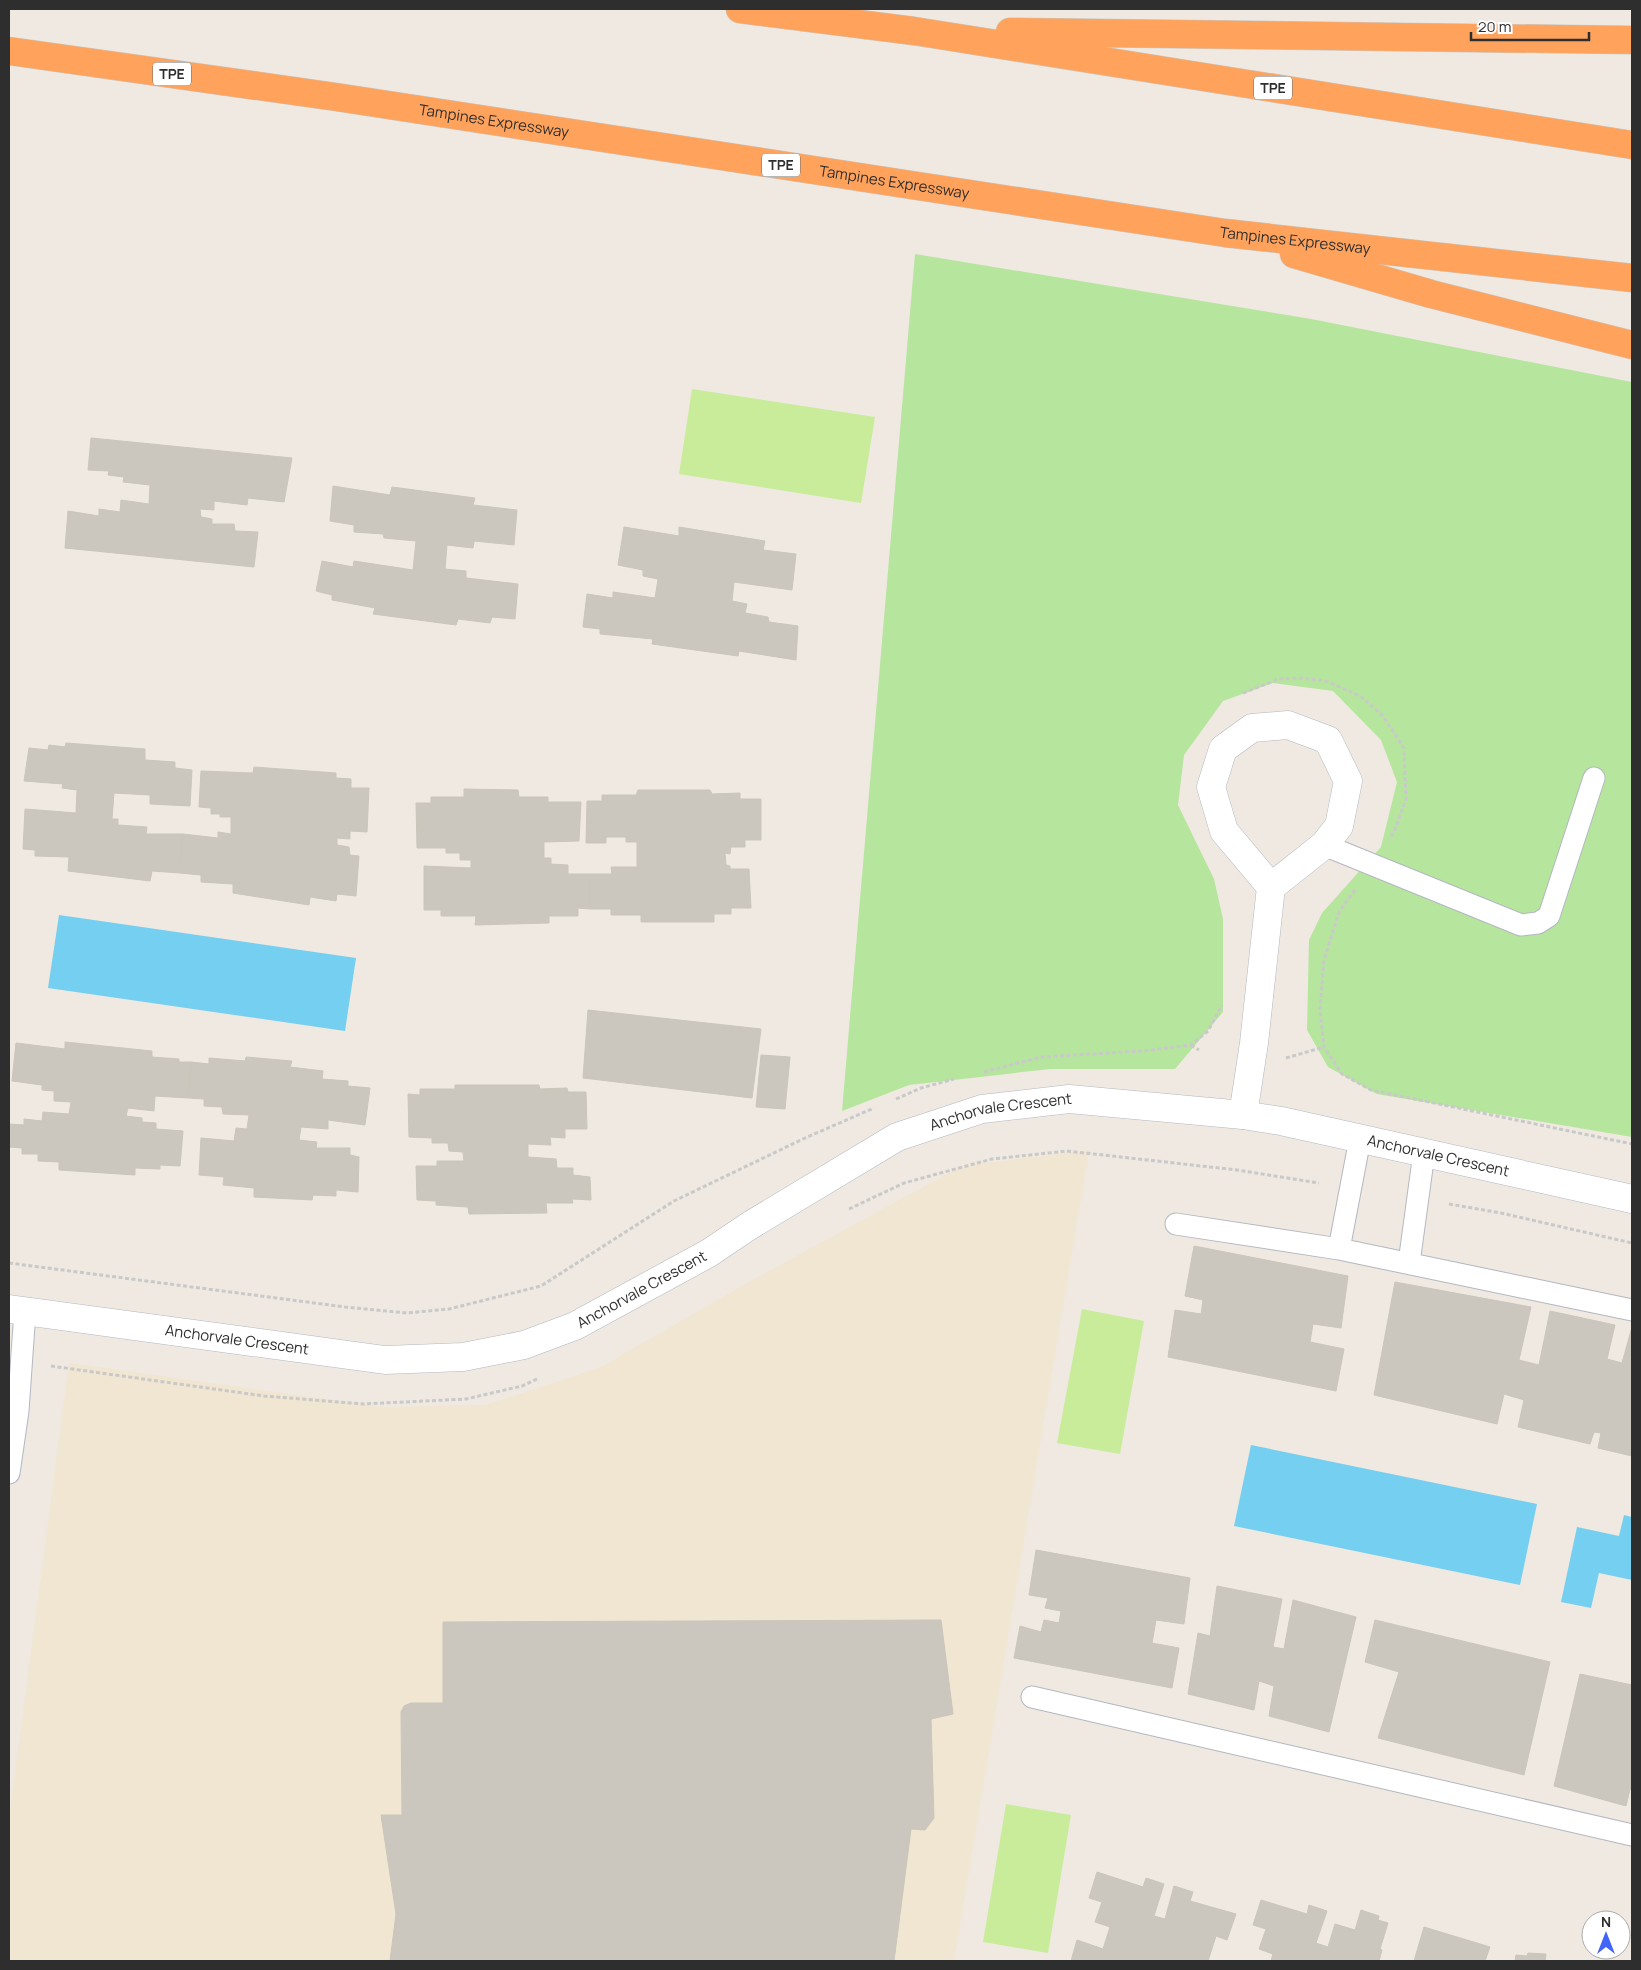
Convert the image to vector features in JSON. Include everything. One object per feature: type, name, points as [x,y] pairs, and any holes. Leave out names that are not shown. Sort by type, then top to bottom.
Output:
[{"type":"highway","name":"TPE","points":[[740,9],[914,31],[1632,146]]},
{"type":"highway","points":[[914,31],[1632,40]]},
{"type":"highway","name":"Tampines Expressway","points":[[9,51],[336,97],[1226,233],[1632,278]]},
{"type":"highway","points":[[1226,233],[1431,294],[1632,345]]},
{"type":"street","points":[[1243,1115],[1254,1043],[1271,887],[1324,845],[1339,826],[1348,781],[1328,740],[1288,725],[1252,728],[1223,749],[1211,787],[1224,831],[1271,887]]},
{"type":"street","name":"Anchorvale Crescent","points":[[17,1310],[385,1360],[463,1357],[524,1345],[575,1326],[709,1254],[749,1226],[897,1137],[982,1109],[1068,1099],[1243,1115],[1281,1121],[1632,1199]]},
{"type":"lane","points":[[1324,845],[1521,925],[1538,923],[1549,916],[1594,778]]},
{"type":"lane","points":[[1339,1249],[1360,1139]]},
{"type":"lane","points":[[1409,1263],[1424,1153]]},
{"type":"lane","points":[[1176,1224],[1339,1249],[1632,1310]]},
{"type":"lane","points":[[9,1473],[13,1411],[21,1362],[17,1310]]},
{"type":"lane","points":[[1032,1697],[1632,1835]]},
{"type":"path","points":[[1241,694],[1279,679],[1302,678],[1326,681],[1362,697],[1383,716],[1404,748],[1406,799],[1394,832],[1339,912],[1324,960],[1320,1009],[1324,1047],[1342,1074],[1371,1090],[1632,1144]]},
{"type":"path","points":[[976,1074],[1041,1057],[1142,1051],[1191,1045],[1208,1031],[1226,998]]},
{"type":"path","points":[[1191,1045],[1199,1050]]},
{"type":"path","points":[[1278,1060],[1324,1047]]},
{"type":"path","points":[[894,1099],[921,1088],[958,1078]]},
{"type":"path","points":[[9,1263],[345,1307],[407,1313],[449,1309],[542,1286],[674,1202],[805,1138],[876,1107]]},
{"type":"path","points":[[842,1212],[913,1180],[992,1159],[1066,1152],[1237,1170],[1351,1188]]},
{"type":"path","points":[[1418,1199],[1501,1212],[1632,1244]]},
{"type":"path","points":[[21,1362],[264,1396],[363,1404],[466,1399],[522,1386],[539,1379]]},
{"type":"shaded area","points":[[1089,1150],[954,1961],[9,1961],[9,1819],[69,1363],[383,1407],[486,1405],[601,1367],[747,1283],[962,1166]]},
{"type":"green space","points":[[915,254],[1311,319],[1632,382],[1632,1137],[1377,1094],[1328,1067],[1307,1030],[1309,940],[1322,913],[1381,847],[1397,782],[1381,740],[1333,691],[1273,683],[1223,701],[1184,755],[1178,805],[1214,879],[1223,919],[1223,1012],[1175,1069],[1050,1069],[909,1085],[842,1111]]},
{"type":"green space","points":[[692,389],[875,417],[861,503],[679,474]]},
{"type":"green space","points":[[1082,1309],[1144,1321],[1120,1454],[1057,1443]]},
{"type":"green space","points":[[1006,1804],[1071,1815],[1048,1953],[983,1942]]},
{"type":"water","points":[[59,915],[356,958],[345,1031],[48,988]]},
{"type":"water","points":[[1251,1445],[1537,1504],[1520,1585],[1234,1526]]},
{"type":"water","points":[[1624,1515],[1632,1517],[1632,1580],[1599,1573],[1591,1608],[1561,1602],[1577,1527],[1619,1536]]},
{"type":"building","points":[[91,438],[292,458],[284,502],[248,498],[247,505],[214,501],[214,510],[200,509],[201,517],[212,519],[212,524],[234,524],[235,531],[258,532],[254,567],[65,548],[68,511],[99,516],[99,509],[120,512],[121,500],[149,504],[150,485],[123,482],[124,477],[108,475],[109,471],[88,470]]},
{"type":"building","points":[[333,486],[390,495],[392,487],[475,498],[473,505],[517,510],[514,545],[474,541],[473,548],[447,545],[445,569],[466,571],[466,578],[518,584],[515,619],[492,617],[490,623],[458,619],[456,625],[373,614],[375,608],[332,600],[332,595],[316,591],[322,561],[353,567],[354,561],[413,570],[416,541],[384,538],[383,534],[354,532],[354,525],[330,521]]},
{"type":"building","points":[[624,527],[679,536],[679,527],[765,541],[763,550],[796,554],[792,590],[734,582],[732,601],[747,604],[745,613],[768,617],[769,622],[798,626],[796,660],[739,651],[738,656],[652,644],[653,639],[600,634],[600,629],[583,627],[587,594],[613,598],[613,592],[655,598],[658,579],[643,576],[643,570],[618,565]]},
{"type":"building","points":[[66,743],[145,749],[145,760],[175,762],[175,768],[192,770],[190,806],[150,804],[150,795],[114,793],[112,819],[118,819],[118,825],[147,827],[146,834],[183,834],[180,873],[152,871],[150,881],[68,871],[69,857],[35,856],[35,850],[23,849],[25,809],[76,813],[77,790],[62,788],[63,784],[24,781],[29,748],[48,750],[49,745],[65,747]]},
{"type":"building","points":[[254,767],[336,773],[336,778],[351,779],[351,788],[369,788],[367,832],[350,831],[350,839],[337,838],[337,845],[349,847],[350,855],[359,856],[356,896],[337,894],[336,901],[310,897],[309,905],[233,893],[233,884],[201,882],[201,875],[180,873],[183,834],[218,838],[218,832],[231,834],[231,817],[220,817],[220,814],[211,814],[211,808],[199,807],[201,771],[253,773]]},
{"type":"building","points":[[464,789],[518,790],[519,797],[548,797],[548,802],[581,802],[579,841],[544,842],[544,858],[551,858],[551,864],[568,865],[568,874],[590,874],[590,909],[578,908],[578,916],[549,916],[549,923],[475,925],[476,916],[441,916],[441,910],[424,910],[424,866],[471,868],[471,860],[460,860],[460,853],[446,853],[446,848],[417,848],[416,803],[431,803],[431,797],[464,797]]},
{"type":"building","points":[[638,790],[710,790],[712,794],[740,793],[740,799],[761,799],[761,840],[745,840],[745,847],[731,847],[730,854],[725,853],[726,865],[730,866],[730,869],[749,869],[751,908],[731,908],[731,914],[714,914],[714,922],[641,922],[641,915],[611,915],[611,909],[590,909],[590,874],[612,874],[611,867],[637,867],[637,842],[626,842],[626,837],[606,837],[606,843],[586,843],[587,801],[602,801],[602,795],[636,795]]},
{"type":"building","points":[[588,1010],[761,1029],[752,1098],[583,1078]]},
{"type":"building","points":[[65,1042],[152,1051],[152,1057],[179,1059],[179,1062],[191,1062],[189,1098],[155,1096],[154,1111],[128,1108],[126,1116],[142,1118],[142,1122],[156,1123],[156,1129],[183,1131],[180,1166],[160,1165],[160,1169],[135,1168],[135,1175],[59,1170],[59,1162],[38,1161],[38,1154],[22,1154],[22,1148],[9,1147],[9,1124],[24,1125],[24,1119],[42,1121],[43,1112],[69,1114],[71,1102],[54,1101],[54,1091],[42,1090],[42,1085],[12,1081],[16,1043],[65,1049]]},
{"type":"building","points":[[761,1055],[790,1057],[785,1109],[756,1107]]},
{"type":"building","points":[[246,1057],[292,1061],[290,1067],[323,1071],[322,1079],[348,1081],[348,1086],[370,1088],[365,1125],[328,1120],[328,1129],[301,1127],[299,1140],[317,1142],[316,1148],[350,1148],[350,1155],[359,1157],[358,1192],[336,1190],[336,1196],[313,1195],[312,1200],[254,1197],[254,1188],[223,1185],[224,1177],[199,1175],[201,1138],[234,1141],[236,1128],[247,1129],[249,1115],[223,1114],[222,1107],[204,1106],[204,1099],[189,1098],[191,1062],[209,1064],[209,1058],[245,1061]]},
{"type":"building","points":[[455,1085],[539,1085],[540,1089],[567,1088],[568,1092],[586,1092],[587,1129],[565,1129],[565,1138],[550,1137],[551,1145],[528,1144],[528,1157],[556,1159],[557,1168],[573,1168],[573,1175],[590,1177],[591,1200],[572,1199],[573,1203],[546,1203],[547,1213],[469,1214],[468,1207],[436,1205],[436,1201],[417,1200],[416,1166],[437,1166],[437,1161],[464,1161],[463,1152],[449,1151],[448,1143],[432,1143],[432,1138],[409,1137],[408,1094],[420,1095],[420,1089],[455,1089]]},
{"type":"building","points":[[1194,1246],[1348,1276],[1341,1328],[1313,1324],[1310,1342],[1344,1349],[1336,1391],[1168,1357],[1175,1310],[1201,1314],[1203,1300],[1185,1296]]},
{"type":"building","points":[[1395,1282],[1531,1307],[1519,1360],[1539,1365],[1550,1311],[1615,1325],[1607,1359],[1622,1363],[1632,1327],[1632,1456],[1598,1448],[1601,1433],[1594,1432],[1590,1444],[1518,1427],[1524,1400],[1504,1394],[1497,1424],[1374,1395]]},
{"type":"building","points":[[1036,1550],[1190,1578],[1184,1624],[1156,1620],[1152,1643],[1179,1648],[1172,1688],[1014,1658],[1020,1626],[1041,1632],[1044,1620],[1059,1623],[1061,1611],[1045,1608],[1048,1598],[1029,1595]]},
{"type":"building","points":[[1217,1586],[1282,1599],[1273,1647],[1284,1649],[1293,1600],[1356,1617],[1329,1732],[1269,1716],[1274,1686],[1259,1681],[1254,1710],[1188,1694],[1198,1633],[1210,1636]]},
{"type":"building","points":[[941,1620],[953,1714],[931,1719],[934,1818],[925,1830],[911,1829],[894,1961],[390,1961],[396,1914],[381,1815],[402,1815],[401,1712],[404,1706],[411,1703],[443,1703],[443,1622]]},
{"type":"building","points":[[1375,1620],[1550,1662],[1524,1775],[1378,1738],[1399,1672],[1365,1662]]},
{"type":"building","points":[[1580,1674],[1632,1685],[1632,1790],[1630,1789],[1626,1806],[1554,1786]]},
{"type":"building","points":[[1097,1872],[1143,1887],[1146,1878],[1164,1884],[1154,1916],[1165,1919],[1174,1886],[1193,1892],[1190,1901],[1236,1914],[1227,1940],[1216,1936],[1208,1961],[1071,1961],[1077,1940],[1103,1949],[1110,1927],[1095,1922],[1102,1902],[1089,1898]]},
{"type":"building","points":[[1261,1900],[1307,1914],[1309,1905],[1327,1911],[1316,1943],[1328,1947],[1335,1924],[1355,1930],[1361,1910],[1379,1916],[1378,1920],[1388,1923],[1380,1949],[1382,1950],[1379,1961],[1271,1961],[1273,1954],[1259,1949],[1266,1929],[1253,1925]]},
{"type":"building","points":[[1424,1927],[1490,1947],[1485,1961],[1414,1961]]},
{"type":"building","points":[[1528,1953],[1546,1954],[1545,1961],[1515,1961],[1516,1955],[1527,1956]]}]
